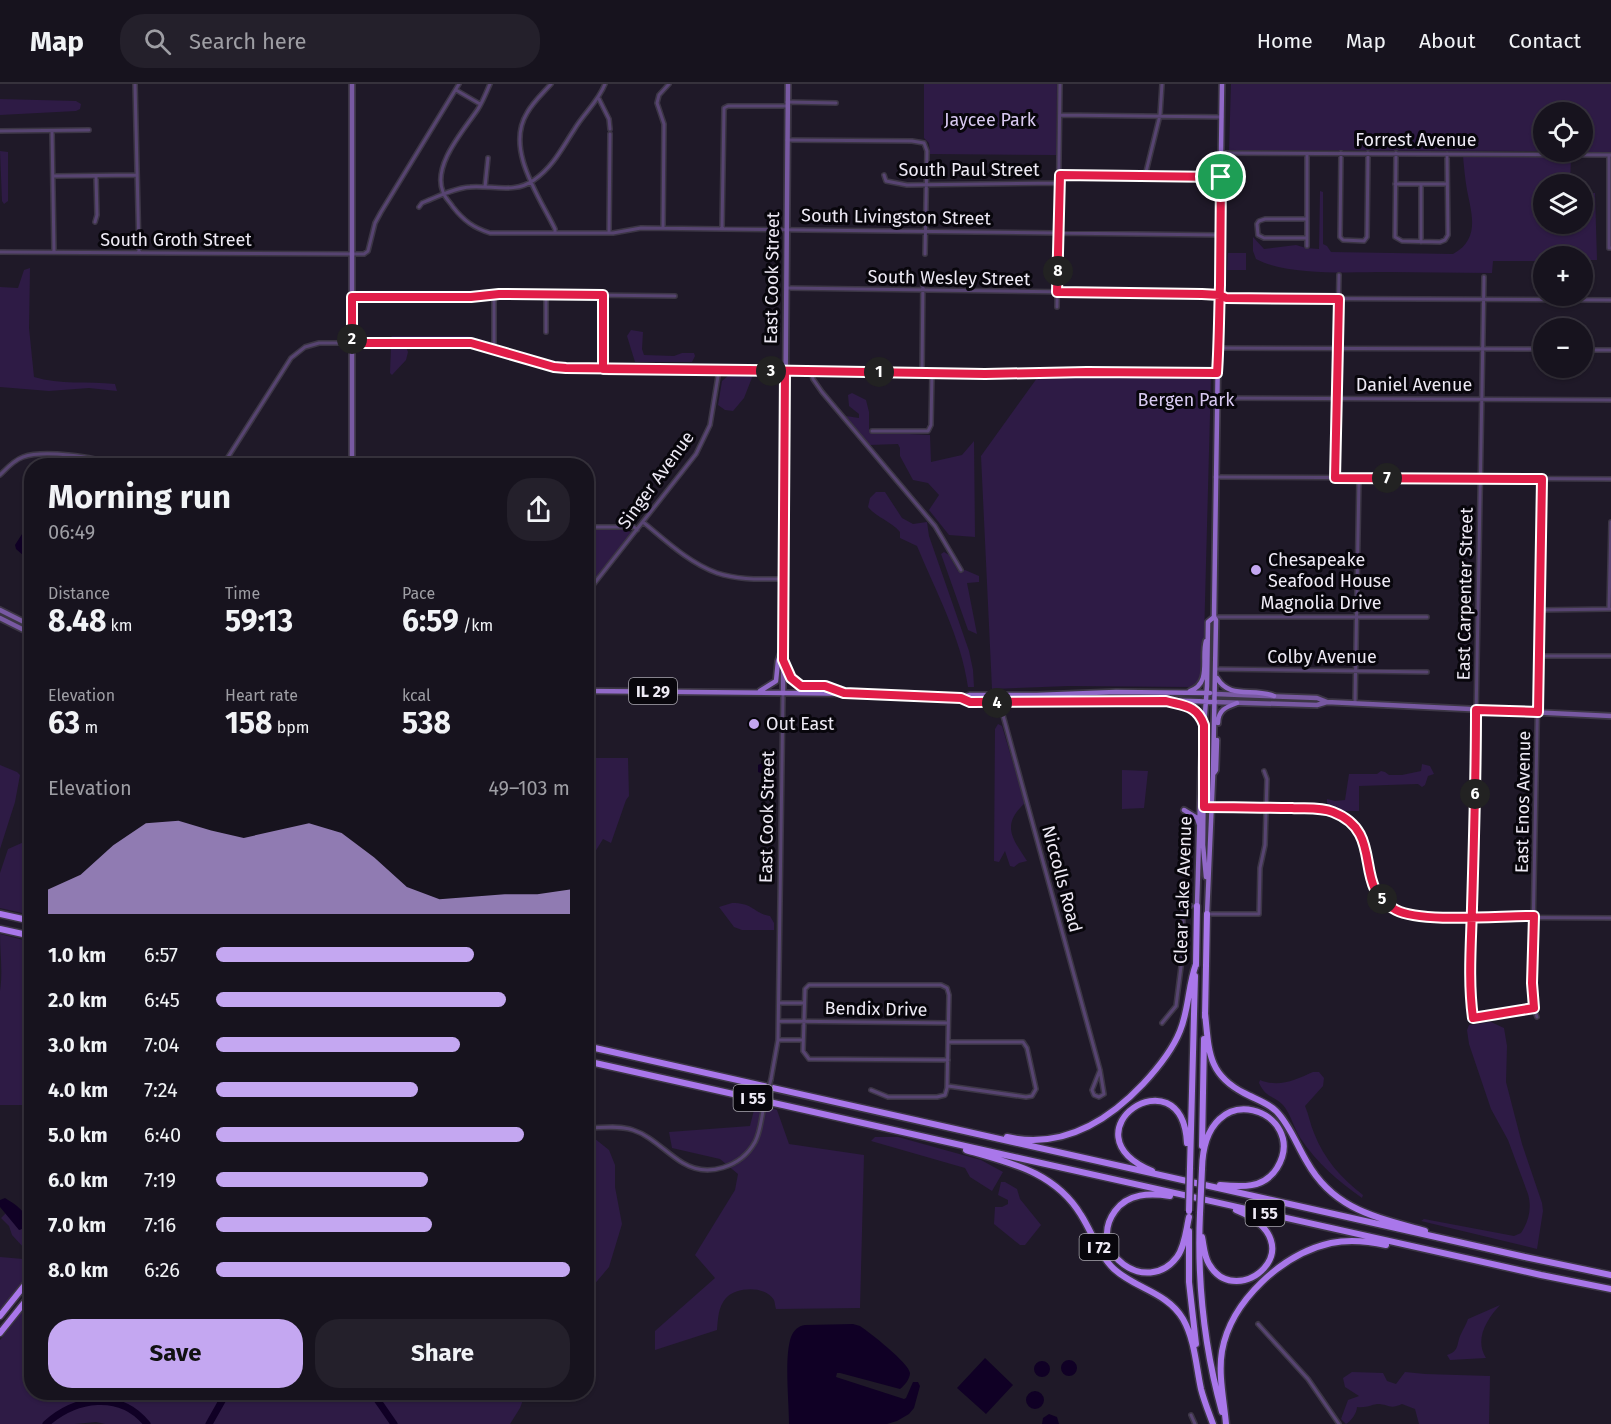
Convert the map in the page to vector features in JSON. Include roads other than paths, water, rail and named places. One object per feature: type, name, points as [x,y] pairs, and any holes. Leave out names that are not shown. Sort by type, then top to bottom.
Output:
[{"type":"highway","name":"Clear Lake Avenue","points":[[1190,1167],[1197,906]]},
{"type":"highway","points":[[0,914],[24,919]]},
{"type":"highway","name":"Clear Lake Avenue","points":[[1199,1224],[1207,914]]},
{"type":"highway","points":[[0,929],[24,934]]},
{"type":"highway","points":[[956,1129],[1014,1138],[1046,1140],[1081,1131],[1110,1114],[1129,1099],[1154,1072],[1175,1041],[1187,1011],[1192,974],[1196,964]]},
{"type":"highway","points":[[1205,1013],[1210,1058],[1218,1073],[1232,1086],[1277,1112],[1317,1178],[1328,1190],[1359,1211],[1460,1243]]},
{"type":"highway","name":"I 55","points":[[594,1048],[1611,1275]]},
{"type":"highway","name":"I 55","points":[[594,1063],[1454,1256],[1611,1289]]},
{"type":"highway","points":[[1170,1177],[1140,1166],[1130,1159],[1123,1149],[1119,1137],[1121,1123],[1127,1112],[1137,1104],[1147,1101],[1161,1102],[1170,1106],[1179,1114],[1186,1131],[1190,1167],[1189,1273],[1193,1326],[1213,1424]]},
{"type":"highway","points":[[1198,1183],[1244,1187],[1262,1182],[1272,1176],[1284,1149],[1276,1124],[1266,1115],[1252,1109],[1236,1109],[1222,1116],[1214,1124],[1208,1134],[1202,1155]]},
{"type":"highway","name":"I 72","points":[[919,1136],[1024,1167],[1040,1174],[1060,1188],[1076,1207],[1103,1255],[1113,1268],[1166,1300],[1183,1319],[1191,1338],[1202,1392],[1213,1424]]},
{"type":"highway","points":[[1189,1214],[1180,1252],[1173,1262],[1159,1270],[1139,1272],[1126,1267],[1117,1260],[1109,1245],[1107,1233],[1109,1221],[1120,1205],[1130,1198],[1154,1194],[1196,1198]]},
{"type":"highway","points":[[1199,1224],[1205,1256],[1220,1276],[1236,1281],[1248,1280],[1260,1272],[1268,1263],[1271,1254],[1268,1233],[1256,1219],[1221,1204]]},
{"type":"highway","points":[[1199,1224],[1199,1271],[1205,1330],[1225,1424]]},
{"type":"highway","points":[[1225,1424],[1220,1372],[1225,1337],[1230,1323],[1245,1300],[1276,1271],[1308,1251],[1343,1241],[1367,1242],[1454,1256]]},
{"type":"highway","points":[[0,1316],[24,1286]]},
{"type":"highway","points":[[0,1333],[24,1303]]},
{"type":"main road","points":[[352,84],[352,458]]},
{"type":"main road","name":"East Cook Street","points":[[783,693],[788,84]]},
{"type":"main road","name":"Clear Lake Avenue","points":[[1207,914],[1216,676],[1215,477],[1222,84]]},
{"type":"main road","points":[[0,610],[24,622]]},
{"type":"main road","name":"Clear Lake Avenue","points":[[1197,906],[1200,824],[1205,770],[1202,748],[1207,693],[1208,622],[1214,616]]},
{"type":"main road","points":[[0,618],[24,630]]},
{"type":"main road","points":[[1185,692],[1195,690],[1203,681],[1204,642],[1208,639]]},
{"type":"main road","points":[[758,693],[776,681],[778,661],[783,647]]},
{"type":"main road","points":[[783,660],[791,678],[799,685],[825,686],[844,693]]},
{"type":"main road","points":[[1216,676],[1222,686],[1229,691],[1266,693],[1274,696]]},
{"type":"main road","name":"IL 29","points":[[594,691],[844,693],[961,698],[970,695],[1185,692],[1317,698],[1327,702]]},
{"type":"main road","name":"IL 29","points":[[961,698],[970,702],[1001,703],[1206,701],[1317,705],[1327,702],[1611,716]]},
{"type":"main road","points":[[1166,701],[1195,710],[1204,725]]},
{"type":"main road","points":[[1213,776],[1216,770],[1218,717],[1225,707],[1237,703]]},
{"type":"main road","points":[[1202,807],[1205,871],[1208,882]]},
{"type":"main road","points":[[1184,810],[1197,818],[1200,824]]},
{"type":"street","points":[[135,84],[139,253]]},
{"type":"street","points":[[352,254],[364,254],[368,251],[375,222],[459,84]]},
{"type":"street","points":[[443,194],[441,186],[443,166],[490,84]]},
{"type":"street","points":[[550,84],[527,113],[520,130],[519,147],[555,233]]},
{"type":"street","points":[[419,207],[422,203],[443,194],[465,188],[506,188],[532,182],[550,166],[578,123],[599,99],[605,84]]},
{"type":"street","points":[[663,228],[664,124],[657,103],[659,95],[669,84]]},
{"type":"street","points":[[1058,307],[1060,84]]},
{"type":"street","points":[[1145,176],[1160,115],[1162,84]]},
{"type":"street","points":[[455,90],[480,104]]},
{"type":"street","points":[[599,99],[609,119],[610,129]]},
{"type":"street","points":[[722,228],[723,110],[725,107],[836,103]]},
{"type":"street","points":[[1060,115],[1222,117]]},
{"type":"street","points":[[0,131],[89,130]]},
{"type":"street","points":[[52,131],[54,252]]},
{"type":"street","points":[[609,234],[610,134]]},
{"type":"street","points":[[787,140],[924,143],[927,148],[925,254]]},
{"type":"street","name":"Forrest Avenue","points":[[1221,153],[1610,155]]},
{"type":"street","points":[[1341,153],[1340,237],[1343,240],[1364,241],[1367,237],[1368,153]]},
{"type":"street","points":[[1396,153],[1395,237],[1399,241],[1421,242],[1440,242],[1447,238],[1448,154]]},
{"type":"street","points":[[1306,246],[1307,154]]},
{"type":"street","points":[[1610,155],[1609,248],[1611,248]]},
{"type":"street","points":[[485,187],[488,158]]},
{"type":"street","points":[[53,176],[137,175]]},
{"type":"street","name":"South Paul Street","points":[[884,175],[886,181],[890,183],[1060,183]]},
{"type":"street","name":"South Paul Street","points":[[1060,175],[1221,177]]},
{"type":"street","points":[[95,222],[97,215],[96,176]]},
{"type":"street","points":[[1395,184],[1447,184]]},
{"type":"street","points":[[1421,184],[1421,242]]},
{"type":"street","name":"South Livingston Street","points":[[443,194],[465,221],[490,233],[609,234],[641,228],[722,228],[1221,235]]},
{"type":"street","points":[[1307,219],[1265,219],[1257,224],[1258,235],[1264,238],[1307,238]]},
{"type":"street","name":"South Groth Street","points":[[0,252],[352,254]]},
{"type":"street","points":[[922,373],[923,275]]},
{"type":"street","points":[[1335,478],[1339,275]]},
{"type":"street","name":"East Carpenter Street","points":[[1484,277],[1470,995],[1473,1018],[1534,1008]]},
{"type":"street","name":"South Wesley Street","points":[[786,288],[1220,295],[1226,298],[1611,300]]},
{"type":"street","points":[[352,297],[471,297],[546,294],[675,296]]},
{"type":"street","points":[[546,294],[546,332]]},
{"type":"street","points":[[494,295],[494,349]]},
{"type":"street","points":[[603,295],[603,369]]},
{"type":"street","points":[[227,458],[291,358],[302,349],[314,344],[466,342],[554,367],[603,369],[922,373],[1217,373]]},
{"type":"street","points":[[1219,348],[1533,349]]},
{"type":"street","points":[[1593,350],[1611,350]]},
{"type":"street","name":"Singer Avenue","points":[[594,584],[701,446],[713,412],[719,370]]},
{"type":"street","points":[[811,371],[813,379],[822,392],[935,526],[961,570]]},
{"type":"street","points":[[872,431],[928,431],[931,426],[932,373]]},
{"type":"street","name":"Daniel Avenue","points":[[1217,398],[1611,400]]},
{"type":"street","points":[[0,475],[20,458],[35,455],[92,458]]},
{"type":"street","points":[[2,464],[6,468]]},
{"type":"street","points":[[1215,477],[1611,479]]},
{"type":"street","points":[[1355,703],[1359,478]]},
{"type":"street","name":"East Enos Avenue","points":[[1537,1017],[1532,983],[1542,479]]},
{"type":"street","points":[[643,522],[692,560],[717,573],[746,579],[783,579]]},
{"type":"street","points":[[1539,610],[1610,609],[1611,522]]},
{"type":"street","points":[[594,526],[634,527],[637,530]]},
{"type":"street","name":"Magnolia Drive","points":[[1214,616],[1427,617]]},
{"type":"street","points":[[1539,656],[1611,656]]},
{"type":"street","name":"Colby Avenue","points":[[1216,669],[1427,672]]},
{"type":"street","name":"East Cook Street","points":[[594,1128],[633,1130],[684,1164],[703,1170],[717,1169],[736,1162],[751,1148],[759,1131],[778,1040],[783,693]]},
{"type":"street","name":"Niccolls Road","points":[[1001,695],[1001,708],[1100,1070],[1105,1091],[1099,1097],[1094,1095],[1092,1090],[1100,1070]]},
{"type":"street","points":[[1207,914],[1259,914],[1260,868],[1265,845],[1267,778],[1264,771]]},
{"type":"street","points":[[1202,807],[1328,810],[1349,821],[1360,834],[1365,843],[1369,874],[1374,889],[1383,901],[1394,909],[1415,916],[1611,918]]},
{"type":"street","points":[[1162,1023],[1176,1006],[1178,998],[1184,939],[1184,906],[1197,906]]},
{"type":"street","points":[[872,1090],[888,1097],[945,1095],[947,1086],[948,1060],[949,994],[946,988],[941,985],[812,984],[807,986],[803,1003],[803,1051],[808,1059],[948,1060]]},
{"type":"street","points":[[779,1003],[803,1003]]},
{"type":"street","name":"Bendix Drive","points":[[778,1022],[948,1023]]},
{"type":"street","points":[[778,1040],[803,1040]]},
{"type":"street","points":[[947,1086],[1026,1098],[1034,1094],[1036,1089],[1027,1048],[1023,1042],[948,1042]]},
{"type":"street","points":[[1258,1324],[1308,1379],[1339,1424]]},
{"type":"street","points":[[1191,1415],[1195,1424]]},
{"type":"waterway","points":[[209,1424],[222,1400]]},
{"type":"waterway","points":[[377,1400],[394,1424]]},
{"type":"waterway","points":[[46,1424],[70,1408],[97,1402],[111,1402],[124,1406],[136,1413],[147,1424]]},
{"type":"place","name":"Chesapeake Seafood House","points":[[1256,570]]},
{"type":"place","name":"Out East","points":[[754,724]]},
{"type":"park label","name":"Jaycee Park","points":[[990,120]]},
{"type":"park label","name":"Bergen Park","points":[[1186,400]]}]
